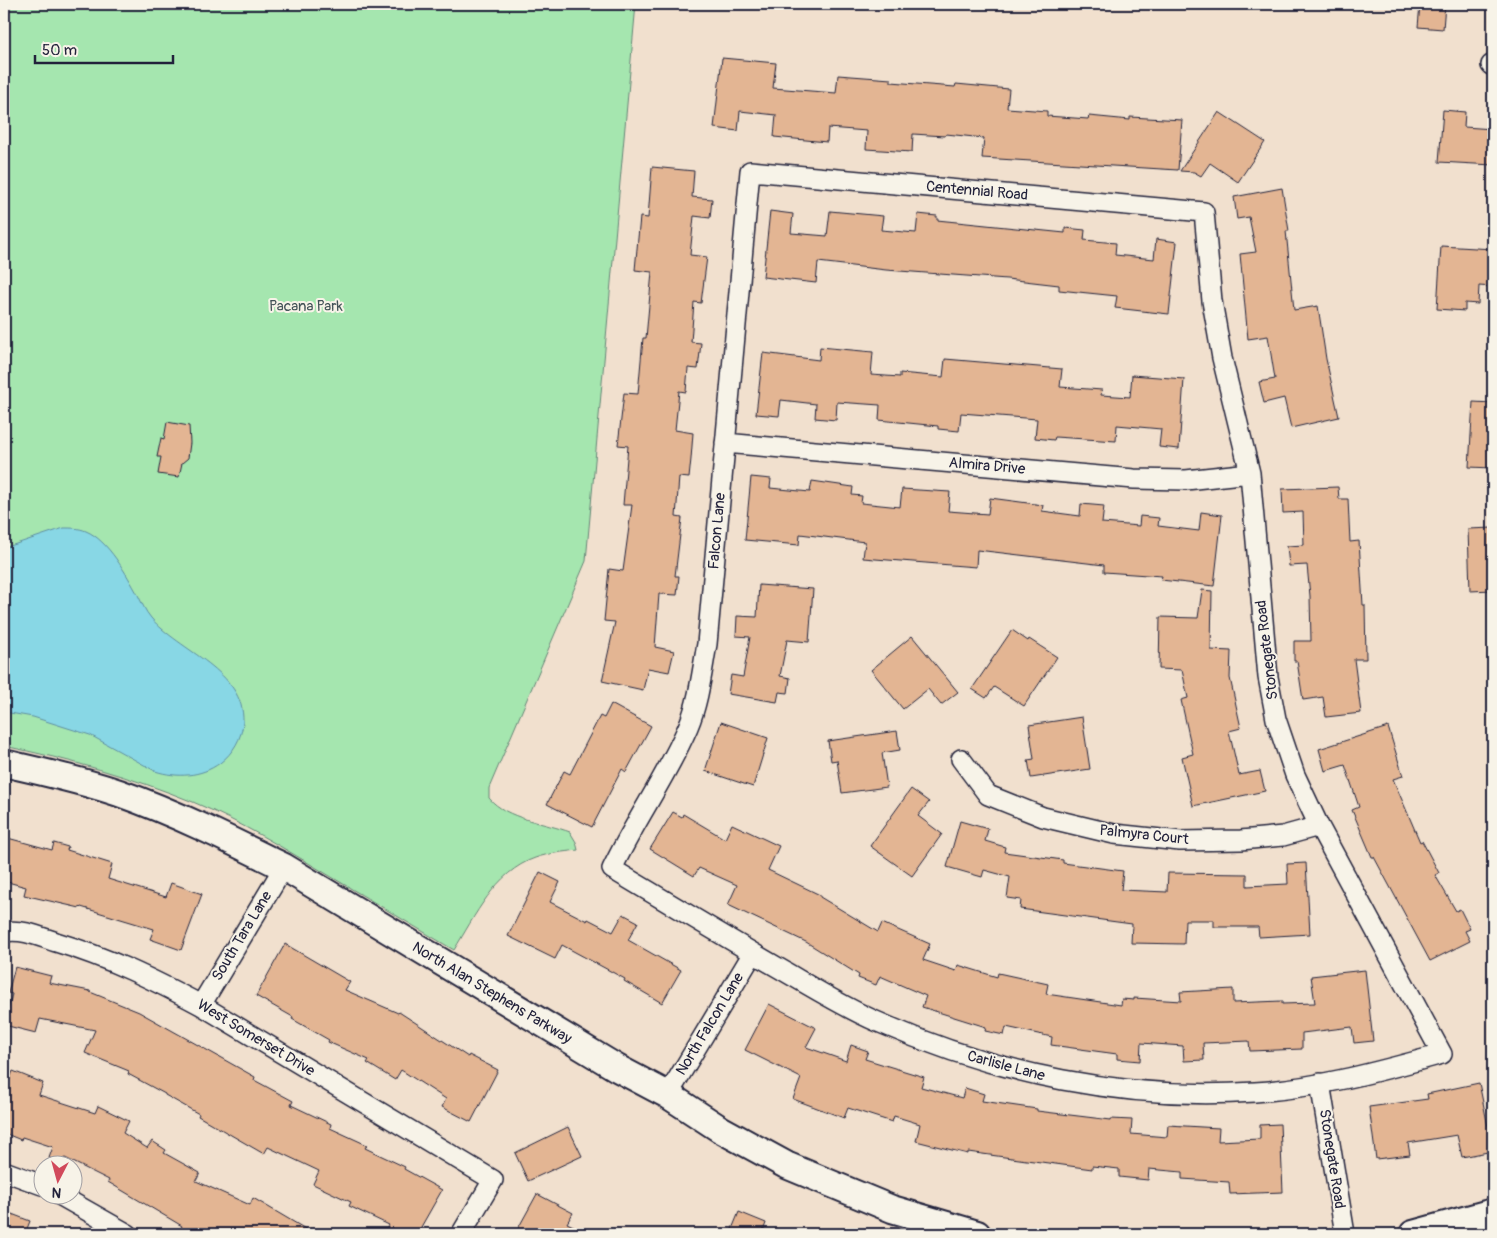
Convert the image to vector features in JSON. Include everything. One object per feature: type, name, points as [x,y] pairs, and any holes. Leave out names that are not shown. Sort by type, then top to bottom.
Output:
[{"type":"street","name":"Centennial Road","points":[[750,172],[1204,212]]},
{"type":"street","name":"Falcon Lane","points":[[612,869],[625,841],[670,764],[689,725],[699,688],[707,644],[750,172]]},
{"type":"street","name":"Stonegate Road","points":[[1204,212],[1212,301],[1222,358],[1250,473],[1269,685],[1276,719],[1295,776],[1319,826],[1442,1054]]},
{"type":"street","name":"Almira Drive","points":[[725,443],[1134,479],[1186,480],[1250,473]]},
{"type":"street","name":"Palmyra Court","points":[[961,759],[988,795],[1043,817],[1114,834],[1180,841],[1241,840],[1283,836],[1319,826]]},
{"type":"street","name":"North Alan Stephens Parkway","points":[[4,763],[59,775],[119,793],[179,816],[284,867],[608,1063],[668,1095],[720,1129],[786,1164],[892,1209],[969,1233]]},
{"type":"street","name":"South Tara Lane","points":[[201,1005],[284,867]]},
{"type":"street","name":"Carlisle Lane","points":[[612,869],[753,953],[876,1022],[932,1044],[993,1064],[1058,1080],[1120,1089],[1186,1094],[1256,1092],[1320,1084],[1385,1070],[1442,1054]]},
{"type":"street","name":"West Somerset Drive","points":[[4,932],[17,930],[94,953],[151,978],[201,1005],[493,1180],[461,1234]]},
{"type":"street","name":"North Falcon Lane","points":[[668,1095],[753,953]]},
{"type":"street","name":"Stonegate Road","points":[[1320,1084],[1345,1234]]},
{"type":"street","points":[[4,1171],[32,1181]]},
{"type":"street","points":[[79,1206],[128,1234]]},
{"type":"street","points":[[1413,1234],[1493,1212]]},
{"type":"green space","name":"Pacana Park","points":[[4,4],[636,4],[586,561],[489,788],[489,798],[505,811],[527,820],[570,832],[578,850],[535,858],[508,874],[487,896],[454,950],[280,846],[211,810],[170,793],[123,777],[76,763],[4,746]]},
{"type":"water","points":[[64,528],[83,530],[102,542],[123,568],[151,618],[163,630],[222,675],[233,689],[241,704],[243,722],[241,734],[229,755],[213,768],[189,775],[172,775],[155,771],[90,735],[33,717],[4,712],[4,548]]},
{"type":"building","points":[[1420,4],[1445,4],[1443,29],[1418,27]]},
{"type":"building","points":[[722,58],[776,63],[773,88],[836,93],[838,75],[891,79],[891,82],[955,87],[956,84],[1009,89],[1007,108],[1047,111],[1047,116],[1088,119],[1089,116],[1130,120],[1130,117],[1182,120],[1178,170],[982,158],[984,138],[946,134],[945,136],[913,134],[912,152],[866,149],[867,131],[828,128],[827,142],[774,137],[776,115],[740,111],[738,131],[714,128]]},
{"type":"building","points":[[1443,110],[1465,112],[1464,127],[1493,129],[1493,165],[1439,162]]},
{"type":"building","points":[[1219,112],[1265,142],[1238,182],[1210,163],[1201,176],[1194,172],[1180,171]]},
{"type":"building","points":[[652,167],[694,171],[692,197],[712,199],[710,218],[694,216],[690,255],[707,257],[701,303],[694,302],[691,342],[701,343],[698,369],[688,368],[686,392],[679,391],[675,430],[693,433],[689,478],[679,477],[676,517],[682,518],[675,576],[679,576],[677,595],[659,594],[655,647],[674,651],[669,672],[648,668],[643,690],[602,681],[615,622],[604,621],[609,569],[623,571],[632,505],[623,505],[628,446],[618,445],[624,393],[638,394],[643,338],[646,338],[652,272],[635,270],[640,217],[648,218]]},
{"type":"building","points":[[1282,188],[1289,231],[1286,231],[1294,310],[1318,306],[1326,359],[1339,417],[1291,428],[1284,398],[1264,403],[1259,382],[1275,379],[1268,336],[1248,339],[1240,254],[1256,252],[1249,217],[1237,219],[1234,197]]},
{"type":"building","points":[[770,211],[793,214],[791,233],[827,236],[830,211],[883,216],[881,230],[916,233],[918,214],[937,216],[937,220],[1065,233],[1065,228],[1085,230],[1084,240],[1116,243],[1115,255],[1154,259],[1156,239],[1177,242],[1169,314],[1115,308],[1117,296],[1059,290],[1059,285],[1007,279],[886,270],[818,262],[816,283],[763,277]]},
{"type":"building","points":[[1441,246],[1493,249],[1493,287],[1479,286],[1478,304],[1465,303],[1465,311],[1437,309]]},
{"type":"building","points":[[820,347],[873,352],[871,375],[900,377],[900,373],[943,377],[945,359],[1062,369],[1060,387],[1102,390],[1101,395],[1130,397],[1132,375],[1184,379],[1179,449],[1159,447],[1161,429],[1117,425],[1116,441],[1055,437],[1054,440],[1035,438],[1037,419],[961,413],[959,431],[938,429],[938,426],[879,420],[880,405],[837,402],[836,420],[815,418],[816,404],[781,400],[779,416],[756,414],[763,353],[819,360]]},
{"type":"building","points":[[1473,402],[1493,403],[1493,468],[1469,467]]},
{"type":"building","points":[[167,422],[189,426],[190,443],[188,458],[182,463],[179,477],[158,474],[161,457],[157,457],[161,438],[164,439]]},
{"type":"building","points":[[751,477],[771,479],[770,488],[810,492],[812,481],[853,487],[852,495],[862,496],[861,503],[900,507],[902,489],[950,492],[948,511],[988,514],[990,498],[1043,505],[1042,511],[1080,516],[1081,504],[1104,506],[1102,523],[1139,526],[1140,516],[1159,518],[1158,526],[1199,531],[1201,512],[1222,515],[1214,586],[1161,580],[1162,576],[1104,572],[1104,565],[977,550],[976,567],[863,558],[865,542],[800,534],[799,545],[745,540]]},
{"type":"building","points":[[1338,487],[1339,499],[1348,499],[1350,542],[1359,541],[1363,605],[1365,605],[1366,659],[1354,659],[1361,713],[1326,717],[1323,697],[1303,700],[1297,661],[1294,661],[1294,641],[1311,641],[1310,596],[1307,565],[1289,566],[1287,546],[1304,545],[1303,512],[1283,513],[1282,489]]},
{"type":"building","points":[[1493,528],[1493,590],[1470,591],[1468,529]]},
{"type":"building","points":[[759,585],[813,589],[809,642],[787,640],[780,676],[790,678],[788,693],[779,692],[777,702],[728,694],[731,675],[743,677],[750,637],[736,636],[737,616],[757,617]]},
{"type":"building","points":[[1202,590],[1212,591],[1211,650],[1231,651],[1230,678],[1241,728],[1229,731],[1239,775],[1260,771],[1265,791],[1193,806],[1182,757],[1193,754],[1181,700],[1188,698],[1182,670],[1159,669],[1160,617],[1198,618]]},
{"type":"building","points":[[1012,630],[1057,657],[1024,706],[994,687],[986,698],[972,689]]},
{"type":"building","points":[[912,636],[958,692],[941,705],[928,689],[903,709],[871,670]]},
{"type":"building","points":[[611,704],[651,726],[626,772],[622,769],[592,827],[547,804],[564,771],[570,774],[600,716],[604,718]]},
{"type":"building","points":[[1082,717],[1090,769],[1031,778],[1028,760],[1034,759],[1029,725]]},
{"type":"building","points":[[721,722],[768,738],[753,787],[705,771]]},
{"type":"building","points":[[1388,727],[1403,776],[1393,779],[1420,842],[1422,841],[1439,873],[1435,875],[1456,911],[1460,909],[1470,929],[1465,931],[1470,941],[1430,961],[1374,857],[1372,857],[1352,810],[1359,807],[1345,765],[1325,771],[1319,749]]},
{"type":"building","points":[[897,731],[900,750],[882,753],[887,787],[842,793],[837,760],[831,761],[828,741]]},
{"type":"building","points":[[911,789],[929,802],[918,816],[942,834],[912,876],[870,846]]},
{"type":"building","points":[[673,812],[682,817],[683,814],[725,839],[732,824],[779,846],[768,870],[820,895],[820,897],[878,932],[882,923],[930,944],[923,960],[956,971],[958,965],[997,977],[998,973],[1048,984],[1046,994],[1121,1005],[1122,999],[1181,1001],[1180,992],[1233,989],[1233,1003],[1282,1001],[1282,1004],[1315,1003],[1311,976],[1365,970],[1373,1041],[1354,1043],[1352,1027],[1302,1033],[1302,1049],[1250,1051],[1249,1041],[1203,1043],[1204,1060],[1184,1061],[1183,1046],[1141,1043],[1140,1061],[1117,1059],[1117,1054],[1051,1045],[1052,1037],[1006,1027],[1004,1035],[985,1031],[986,1027],[922,1007],[926,996],[880,976],[876,985],[858,978],[859,975],[806,942],[728,905],[737,885],[699,868],[694,876],[650,849]]},
{"type":"building","points":[[960,821],[988,829],[985,841],[1005,847],[1004,852],[1063,860],[1063,863],[1123,871],[1121,890],[1167,892],[1168,873],[1247,874],[1247,886],[1288,884],[1287,864],[1306,863],[1310,934],[1259,937],[1258,927],[1214,927],[1214,920],[1185,920],[1184,944],[1131,943],[1132,924],[1020,909],[1021,900],[1007,898],[1010,877],[984,870],[982,877],[947,867]]},
{"type":"building","points":[[4,837],[52,850],[54,843],[68,847],[67,850],[112,864],[108,879],[166,897],[171,883],[202,894],[181,950],[150,939],[154,929],[81,907],[24,895],[26,887],[4,881]]},
{"type":"building","points":[[540,872],[560,882],[550,902],[587,921],[588,919],[613,932],[623,914],[638,922],[628,940],[681,970],[662,1003],[624,981],[625,979],[562,945],[555,959],[508,936]]},
{"type":"building","points":[[285,944],[350,982],[345,990],[399,1012],[468,1057],[469,1055],[498,1070],[471,1122],[442,1107],[446,1099],[401,1070],[395,1080],[367,1063],[369,1060],[328,1042],[329,1040],[292,1019],[293,1017],[256,996]]},
{"type":"building","points":[[15,967],[51,976],[49,983],[90,991],[139,1012],[255,1077],[254,1080],[293,1101],[291,1105],[331,1124],[330,1128],[367,1145],[365,1148],[405,1167],[404,1169],[442,1190],[417,1234],[399,1234],[387,1228],[389,1225],[349,1206],[351,1202],[313,1184],[319,1171],[268,1147],[264,1154],[198,1116],[199,1114],[165,1094],[128,1074],[129,1071],[85,1053],[95,1030],[40,1019],[36,1033],[4,1025],[12,994],[8,993]]},
{"type":"building","points":[[769,1004],[816,1028],[806,1047],[846,1061],[851,1045],[868,1051],[865,1059],[924,1077],[921,1087],[962,1098],[965,1088],[984,1094],[982,1101],[1037,1109],[1037,1111],[1111,1120],[1132,1120],[1131,1134],[1167,1137],[1168,1125],[1219,1128],[1218,1141],[1260,1139],[1260,1125],[1280,1124],[1283,1192],[1230,1194],[1229,1182],[1182,1179],[1182,1172],[1149,1169],[1148,1180],[1119,1177],[1119,1169],[1092,1166],[1092,1169],[968,1152],[968,1154],[916,1141],[920,1124],[894,1116],[892,1122],[848,1108],[844,1118],[793,1099],[801,1078],[745,1050]]},
{"type":"building","points":[[13,1071],[43,1083],[39,1095],[95,1113],[98,1106],[129,1121],[123,1133],[147,1148],[152,1141],[166,1150],[164,1153],[200,1173],[196,1181],[250,1205],[253,1198],[314,1234],[196,1234],[181,1228],[182,1226],[108,1182],[109,1180],[82,1166],[82,1156],[50,1156],[53,1147],[22,1137],[21,1140],[4,1133],[4,1093]]},
{"type":"building","points":[[1479,1083],[1493,1151],[1462,1157],[1457,1135],[1408,1143],[1410,1155],[1376,1159],[1369,1107],[1428,1099],[1427,1094]]},
{"type":"building","points":[[568,1127],[582,1156],[528,1181],[515,1153]]},
{"type":"building","points":[[537,1194],[573,1213],[567,1223],[590,1234],[515,1234]]},
{"type":"building","points":[[4,1211],[30,1221],[25,1234],[4,1234]]},
{"type":"building","points":[[739,1212],[766,1223],[762,1234],[730,1234]]}]
